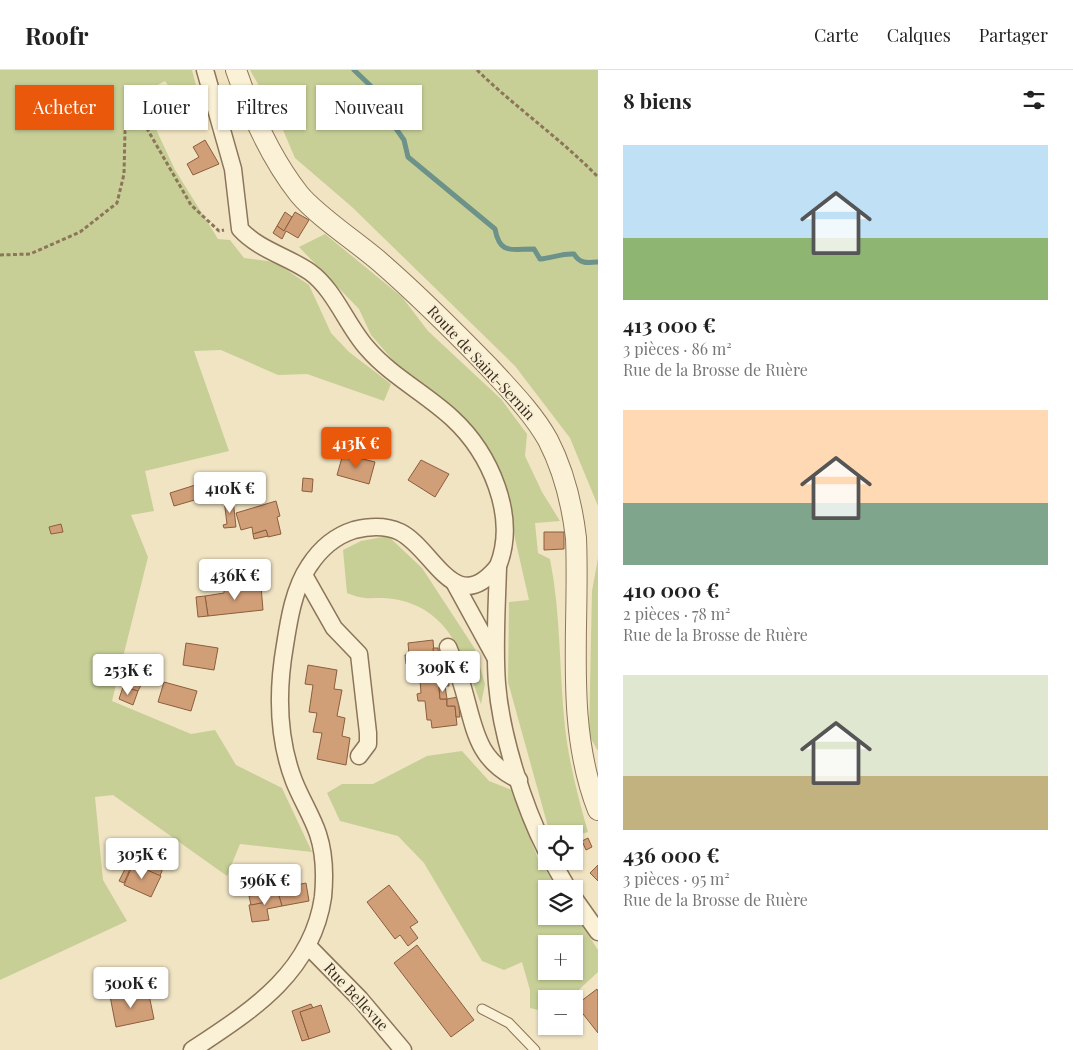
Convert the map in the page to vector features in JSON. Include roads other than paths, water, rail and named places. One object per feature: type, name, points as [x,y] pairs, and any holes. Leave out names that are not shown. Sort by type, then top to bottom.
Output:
[{"type":"street","points":[[205,70],[233,169],[240,229],[262,247],[311,273],[322,283],[366,348],[383,366],[452,418],[467,434],[490,472],[503,512],[504,552],[498,566],[488,579],[473,586],[455,584]]},
{"type":"street","name":"Route de Saint-Sernin","points":[[236,70],[266,144],[301,196],[381,263],[429,307],[516,397],[547,439],[559,463],[573,513],[577,573],[576,692],[598,810]]},
{"type":"street","points":[[192,1050],[250,1011],[278,984],[308,946],[320,917],[324,886],[324,858],[318,834],[294,782],[285,756],[280,728],[279,695],[288,627],[304,575],[325,547],[342,534],[365,527],[386,527],[402,533],[455,584],[496,659]]},
{"type":"street","points":[[498,566],[496,659],[501,713],[519,780],[529,812],[538,832]]},
{"type":"street","points":[[304,575],[334,628],[359,654],[368,733],[368,744],[365,751],[359,756]]},
{"type":"street","points":[[448,647],[457,668],[472,724],[482,749],[494,765],[519,780]]},
{"type":"street","points":[[583,911],[598,932]]},
{"type":"street","name":"Rue Bellevue","points":[[308,946],[360,999],[403,1050]]},
{"type":"lane","points":[[482,1009],[509,1023],[535,1050]]},
{"type":"waterway","points":[[354,70],[376,91],[385,113],[404,140],[408,157],[495,229],[503,247],[513,250],[534,249],[540,259],[574,254],[579,260],[584,262],[598,262]]}]
